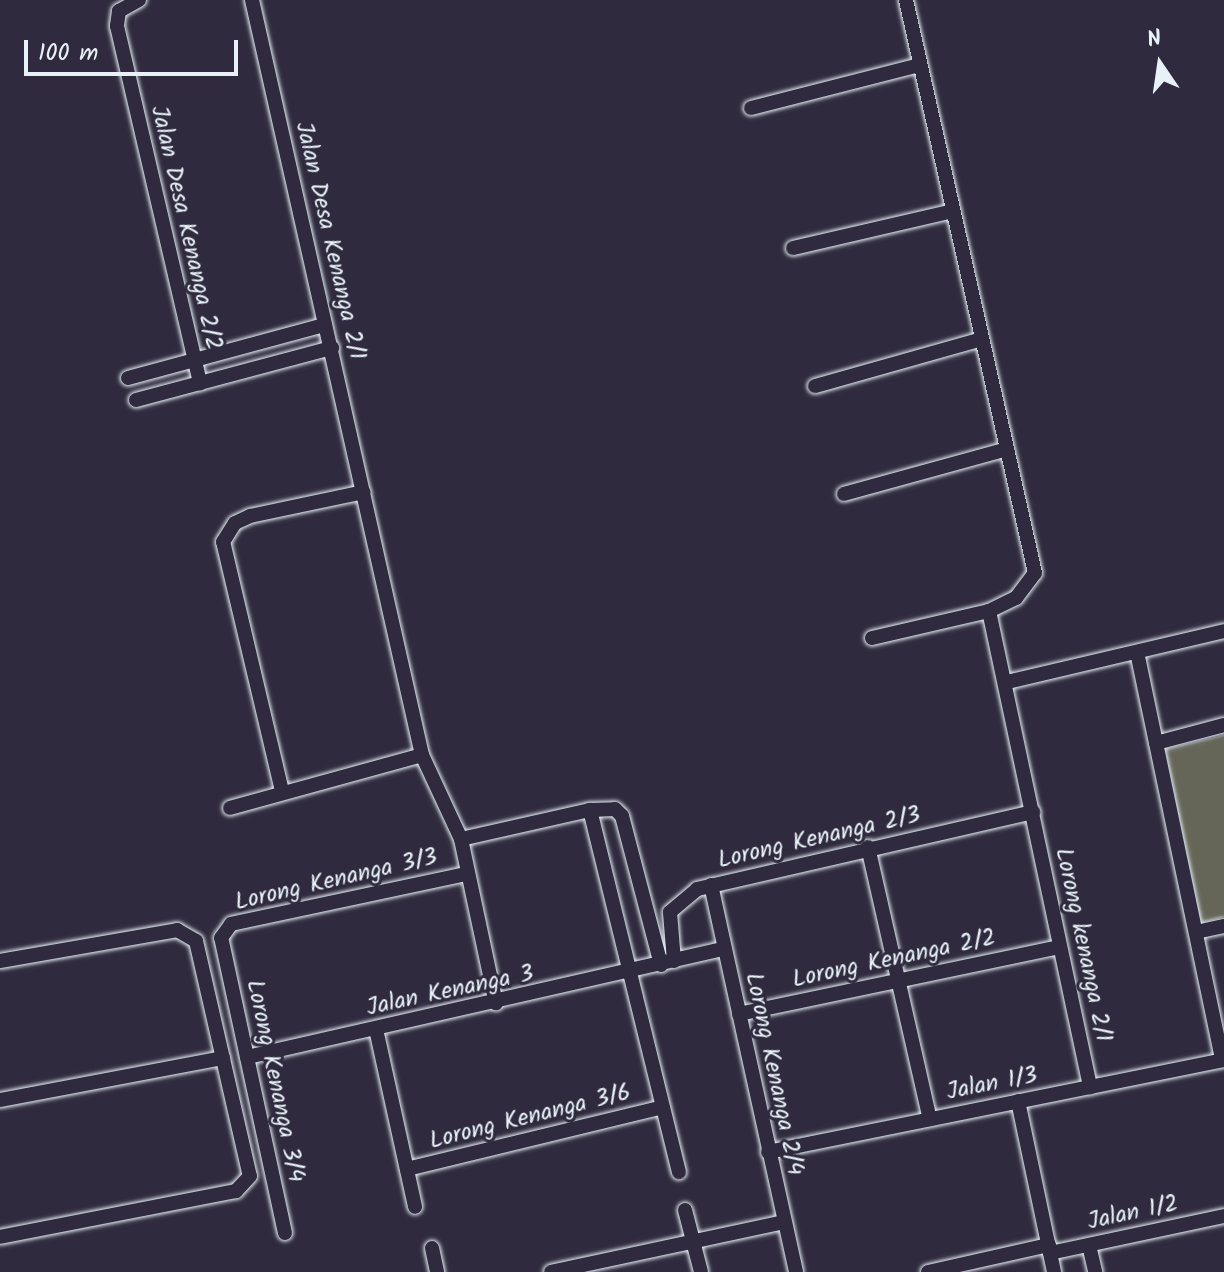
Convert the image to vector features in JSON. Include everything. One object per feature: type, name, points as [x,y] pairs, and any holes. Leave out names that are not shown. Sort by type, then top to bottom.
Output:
[{"type":"street","name":"Jalan Desa Kenanga 2/2","points":[[139,0],[119,11],[117,26],[200,383]]},
{"type":"street","name":"Jalan Desa Kenanga 2/1","points":[[252,0],[422,755],[461,839],[496,1003]]},
{"type":"street","points":[[872,638],[989,611],[1016,598],[1035,573],[906,0]]},
{"type":"street","points":[[751,108],[920,65]]},
{"type":"street","points":[[793,248],[953,211]]},
{"type":"street","points":[[128,378],[325,325]]},
{"type":"street","points":[[815,386],[982,339]]},
{"type":"street","points":[[136,400],[332,348]]},
{"type":"street","points":[[844,494],[1007,449]]},
{"type":"street","points":[[282,791],[223,542],[235,523],[364,492]]},
{"type":"street","points":[[989,611],[1007,682],[1033,812]]},
{"type":"street","points":[[1007,682],[1224,631]]},
{"type":"street","points":[[1137,652],[1223,1060]]},
{"type":"street","points":[[1156,743],[1224,725]]},
{"type":"street","points":[[230,808],[282,791],[422,755]]},
{"type":"street","points":[[461,839],[609,807],[622,816],[668,963]]},
{"type":"street","points":[[590,810],[679,1172]]},
{"type":"street","name":"Lorong Kenanga 2/3","points":[[668,963],[670,912],[685,896],[711,885],[1033,812]]},
{"type":"street","name":"Lorong kenanga 2/1","points":[[1033,812],[1090,1087]]},
{"type":"street","points":[[868,847],[930,1119]]},
{"type":"street","name":"Lorong Kenanga 3/3","points":[[221,938],[231,924],[467,874]]},
{"type":"street","name":"Lorong Kenanga 2/4","points":[[711,885],[796,1272]]},
{"type":"street","points":[[1196,932],[1224,926]]},
{"type":"street","points":[[0,961],[177,930],[196,941],[250,1176],[236,1191],[0,1237]]},
{"type":"street","name":"Lorong Kenanga 3/4","points":[[221,938],[285,1233]]},
{"type":"street","name":"Lorong Kenanga 2/2","points":[[739,1014],[1059,947]]},
{"type":"street","name":"Jalan Kenanga 3","points":[[247,1057],[632,974],[724,949]]},
{"type":"street","points":[[376,1029],[415,1207]]},
{"type":"street","points":[[0,1100],[223,1058]]},
{"type":"street","name":"Jalan 1/3","points":[[768,1152],[1223,1060]]},
{"type":"street","points":[[1018,1101],[1054,1272]]},
{"type":"street","name":"Lorong Kenanga 3/6","points":[[407,1169],[663,1107]]},
{"type":"street","points":[[685,1210],[701,1272]]},
{"type":"street","name":"Jalan 1/2","points":[[928,1272],[1223,1219]]},
{"type":"street","points":[[551,1272],[784,1222]]},
{"type":"street","points":[[1089,1245],[1095,1272]]},
{"type":"street","points":[[432,1248],[437,1272]]},
{"type":"green space","points":[[1224,735],[1224,917],[1201,923],[1165,749]]}]
